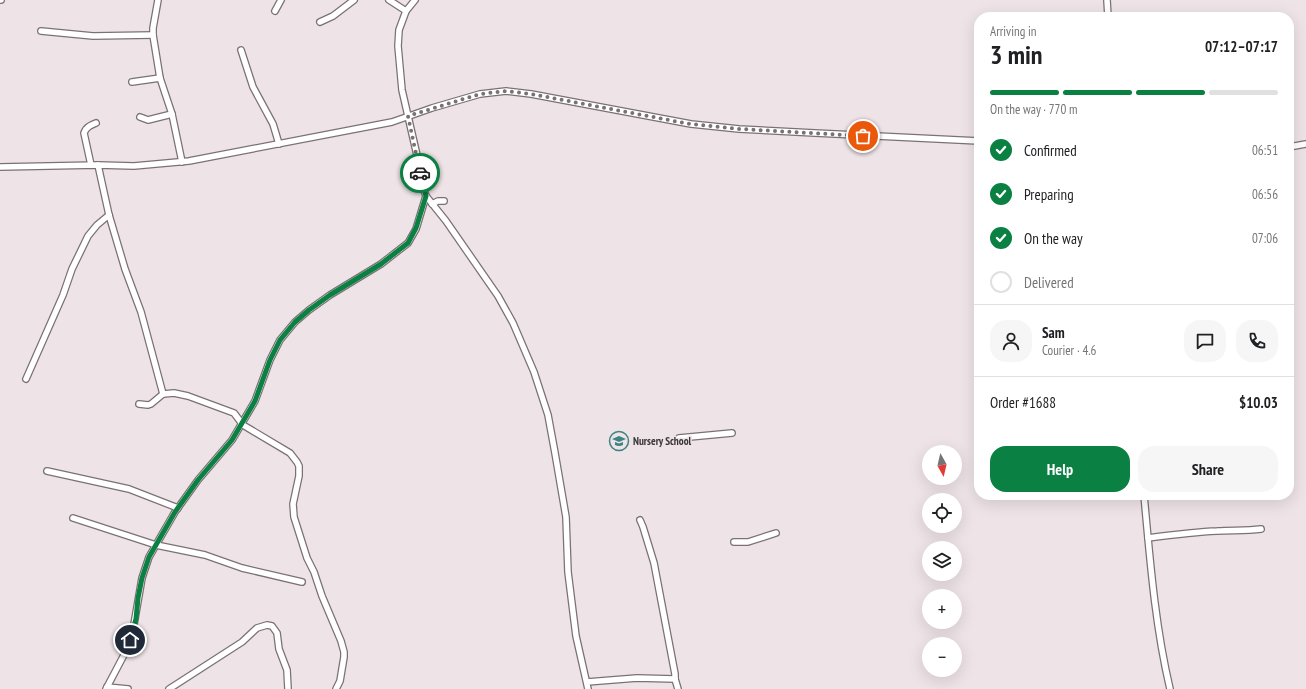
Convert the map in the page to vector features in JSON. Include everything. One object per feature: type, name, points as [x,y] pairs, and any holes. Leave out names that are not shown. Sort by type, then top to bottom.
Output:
[{"type":"street","points":[[158,0],[153,35],[160,78],[172,114],[182,162]]},
{"type":"street","points":[[275,11],[281,0]]},
{"type":"street","points":[[320,22],[333,16],[354,0]]},
{"type":"street","points":[[389,0],[406,11]]},
{"type":"street","points":[[415,0],[406,11],[399,30],[398,46],[399,65],[402,74],[402,90],[419,164],[422,184],[426,196],[446,221],[498,296],[509,316],[534,372],[546,409],[566,517],[568,572],[576,636],[588,689]]},
{"type":"street","points":[[1107,0],[1108,12]]},
{"type":"street","points":[[41,31],[93,36],[153,35]]},
{"type":"street","points":[[241,50],[253,87],[273,124],[280,144]]},
{"type":"street","points":[[132,82],[160,78]]},
{"type":"street","points":[[0,167],[91,165],[134,166],[182,162],[392,122],[480,94],[506,91],[531,94],[690,124],[807,133],[974,141]]},
{"type":"street","points":[[140,117],[148,120],[172,114]]},
{"type":"street","points":[[91,165],[84,133],[85,129],[96,123]]},
{"type":"street","points":[[1294,146],[1306,144]]},
{"type":"street","points":[[98,165],[109,215],[141,312],[163,394]]},
{"type":"street","points":[[128,689],[107,688],[129,644],[136,619],[142,578],[149,557],[178,508],[198,480],[232,440],[242,424],[255,401],[270,360],[280,340],[295,322],[309,310],[330,295],[381,264],[408,243],[416,228],[426,196]]},
{"type":"street","points":[[432,204],[438,201],[444,201]]},
{"type":"street","points":[[26,379],[63,295],[72,269],[82,247],[88,236],[97,225],[109,215]]},
{"type":"street","points":[[139,404],[151,404],[163,394],[174,392],[188,396],[234,414],[242,425],[290,453],[297,462],[299,476],[293,504],[294,517],[307,558],[314,572],[344,652],[340,681],[336,689]]},
{"type":"street","points":[[679,438],[732,433]]},
{"type":"street","points":[[47,471],[129,489],[178,508]]},
{"type":"street","points":[[1144,500],[1152,580],[1162,657],[1170,689]]},
{"type":"street","points":[[73,518],[156,545],[205,555],[242,568],[302,582]]},
{"type":"street","points":[[640,520],[654,563],[678,689]]},
{"type":"street","points":[[1148,538],[1197,532],[1233,530],[1248,531],[1261,529]]},
{"type":"street","points":[[734,542],[748,542],[776,533]]},
{"type":"street","points":[[169,689],[242,642],[256,628],[267,625],[272,626],[277,633],[279,649],[287,670],[288,689]]},
{"type":"street","points":[[587,682],[638,678],[675,679]]},
{"type":"way so far","points":[[420,173],[408,116],[460,99],[480,94],[506,91],[531,94],[690,124],[740,129],[863,136]]},
{"type":"place","name":"Nursery School","points":[[619,441]]},
{"type":"route","points":[[130,640],[136,619],[142,578],[149,557],[175,512],[198,480],[237,432],[255,401],[270,360],[280,340],[295,322],[309,310],[330,295],[381,264],[408,243],[416,228],[426,196],[420,173]]}]
